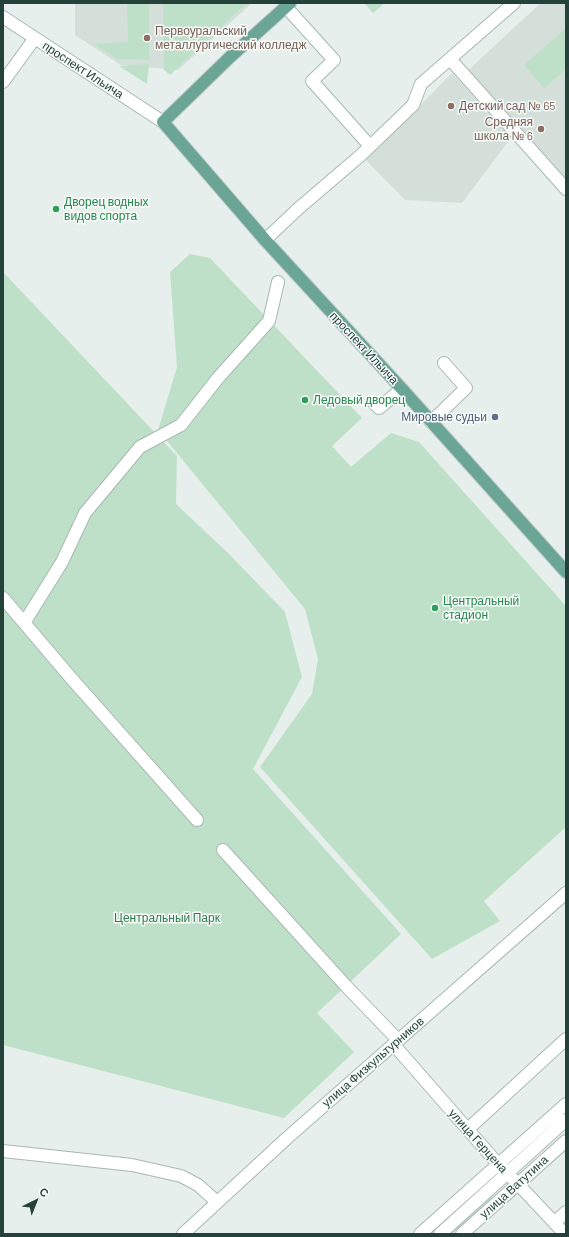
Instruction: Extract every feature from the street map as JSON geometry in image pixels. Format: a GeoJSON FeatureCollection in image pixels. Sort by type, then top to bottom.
{"type":"FeatureCollection","features":[{"type":"Feature","properties":{"kind":"main road"},"geometry":{"type":"LineString","coordinates":[[163,122],[230,57],[288,5]]}},
{"type":"Feature","properties":{"kind":"main road","name":"проспект Ильича"},"geometry":{"type":"LineString","coordinates":[[163,122],[265,240],[402,389],[566,572]]}},
{"type":"Feature","properties":{"kind":"street"},"geometry":{"type":"LineString","coordinates":[[265,240],[370,146],[413,105],[422,84],[514,3]]}},
{"type":"Feature","properties":{"kind":"street"},"geometry":{"type":"LineString","coordinates":[[288,5],[334,60],[312,81],[370,146]]}},
{"type":"Feature","properties":{"kind":"street","name":"проспект Ильича"},"geometry":{"type":"LineString","coordinates":[[3,17],[163,122]]}},
{"type":"Feature","properties":{"kind":"street"},"geometry":{"type":"LineString","coordinates":[[3,82],[9,68],[34,38]]}},
{"type":"Feature","properties":{"kind":"street"},"geometry":{"type":"LineString","coordinates":[[450,59],[566,189]]}},
{"type":"Feature","properties":{"kind":"street"},"geometry":{"type":"LineString","coordinates":[[24,623],[62,562],[84,513],[140,447],[181,425],[218,378],[268,321],[278,282]]}},
{"type":"Feature","properties":{"kind":"street"},"geometry":{"type":"LineString","coordinates":[[431,422],[466,388],[444,363]]}},
{"type":"Feature","properties":{"kind":"street"},"geometry":{"type":"LineString","coordinates":[[374,403],[379,408],[402,389]]}},
{"type":"Feature","properties":{"kind":"street"},"geometry":{"type":"LineString","coordinates":[[3,598],[197,820]]}},
{"type":"Feature","properties":{"kind":"street","name":"улица Герцена"},"geometry":{"type":"LineString","coordinates":[[223,850],[396,1043],[498,1164],[565,1234]]}},
{"type":"Feature","properties":{"kind":"street","name":"улица Физкультурников"},"geometry":{"type":"LineString","coordinates":[[182,1234],[287,1138],[566,893]]}},
{"type":"Feature","properties":{"kind":"street"},"geometry":{"type":"LineString","coordinates":[[468,1129],[566,1039]]}},
{"type":"Feature","properties":{"kind":"street"},"geometry":{"type":"LineString","coordinates":[[420,1234],[566,1104]]}},
{"type":"Feature","properties":{"kind":"street"},"geometry":{"type":"LineString","coordinates":[[440,1234],[566,1120]]}},
{"type":"Feature","properties":{"kind":"street","name":"улица Ватутина"},"geometry":{"type":"LineString","coordinates":[[462,1234],[566,1141]]}},
{"type":"Feature","properties":{"kind":"street"},"geometry":{"type":"LineString","coordinates":[[3,1151],[132,1165],[181,1176],[198,1185],[217,1202]]}},
{"type":"Feature","properties":{"kind":"street"},"geometry":{"type":"LineString","coordinates":[[554,1222],[566,1212]]}},
{"type":"Feature","properties":{"kind":"shaded area","name":"Первоуральский металлургический колледж"},"geometry":{"type":"Polygon","coordinates":[[[75,3],[252,3],[178,70],[121,65],[75,35],[75,3]]]}},
{"type":"Feature","properties":{"kind":"shaded area","name":"Средняя школа № 6"},"geometry":{"type":"Polygon","coordinates":[[[541,3],[566,3],[566,184],[464,74],[541,3]]]}},
{"type":"Feature","properties":{"kind":"shaded area","name":"Детский сад № 65"},"geometry":{"type":"Polygon","coordinates":[[[452,73],[511,138],[462,203],[405,200],[366,160],[452,73]]]}},
{"type":"Feature","properties":{"kind":"green space"},"geometry":{"type":"Polygon","coordinates":[[[127,3],[149,3],[149,60],[117,59],[95,44],[128,42],[127,3]]]}},
{"type":"Feature","properties":{"kind":"green space"},"geometry":{"type":"Polygon","coordinates":[[[163,3],[247,3],[170,75],[164,70],[163,3]]]}},
{"type":"Feature","properties":{"kind":"green space"},"geometry":{"type":"Polygon","coordinates":[[[364,3],[385,3],[373,13],[364,3]]]}},
{"type":"Feature","properties":{"kind":"green space"},"geometry":{"type":"Polygon","coordinates":[[[566,28],[566,69],[544,88],[524,65],[566,28]]]}},
{"type":"Feature","properties":{"kind":"green space"},"geometry":{"type":"Polygon","coordinates":[[[149,64],[147,84],[119,66],[149,64]]]}},
{"type":"Feature","properties":{"kind":"green space","name":"Центральный стадион"},"geometry":{"type":"Polygon","coordinates":[[[190,254],[210,258],[362,418],[332,446],[351,467],[391,433],[419,442],[566,606],[566,827],[484,901],[500,921],[432,959],[260,767],[312,694],[318,659],[305,609],[158,430],[177,367],[170,272],[190,254]]]}},
{"type":"Feature","properties":{"kind":"green space","name":"Центральный Парк"},"geometry":{"type":"Polygon","coordinates":[[[3,272],[177,456],[176,504],[229,554],[285,612],[302,677],[253,769],[401,934],[317,1013],[354,1052],[284,1118],[3,1045],[3,272]]]}},
{"type":"Feature","properties":{"kind":"green space"},"geometry":{"type":"Polygon","coordinates":[[[481,1186],[492,1198],[452,1234],[428,1234],[481,1186]]]}},
{"type":"Feature","properties":{"kind":"place","name":"Первоуральский металлургический колледж"},"geometry":{"type":"Point","coordinates":[147,38]}},
{"type":"Feature","properties":{"kind":"place","name":"Детский сад № 65"},"geometry":{"type":"Point","coordinates":[451,106]}},
{"type":"Feature","properties":{"kind":"place","name":"Средняя школа № 6"},"geometry":{"type":"Point","coordinates":[541,129]}},
{"type":"Feature","properties":{"kind":"place","name":"Дворец водных видов спорта"},"geometry":{"type":"Point","coordinates":[56,209]}},
{"type":"Feature","properties":{"kind":"place","name":"Ледовый дворец"},"geometry":{"type":"Point","coordinates":[305,400]}},
{"type":"Feature","properties":{"kind":"place","name":"Мировые судьи"},"geometry":{"type":"Point","coordinates":[495,417]}},
{"type":"Feature","properties":{"kind":"place","name":"Центральный стадион"},"geometry":{"type":"Point","coordinates":[435,608]}}]}
